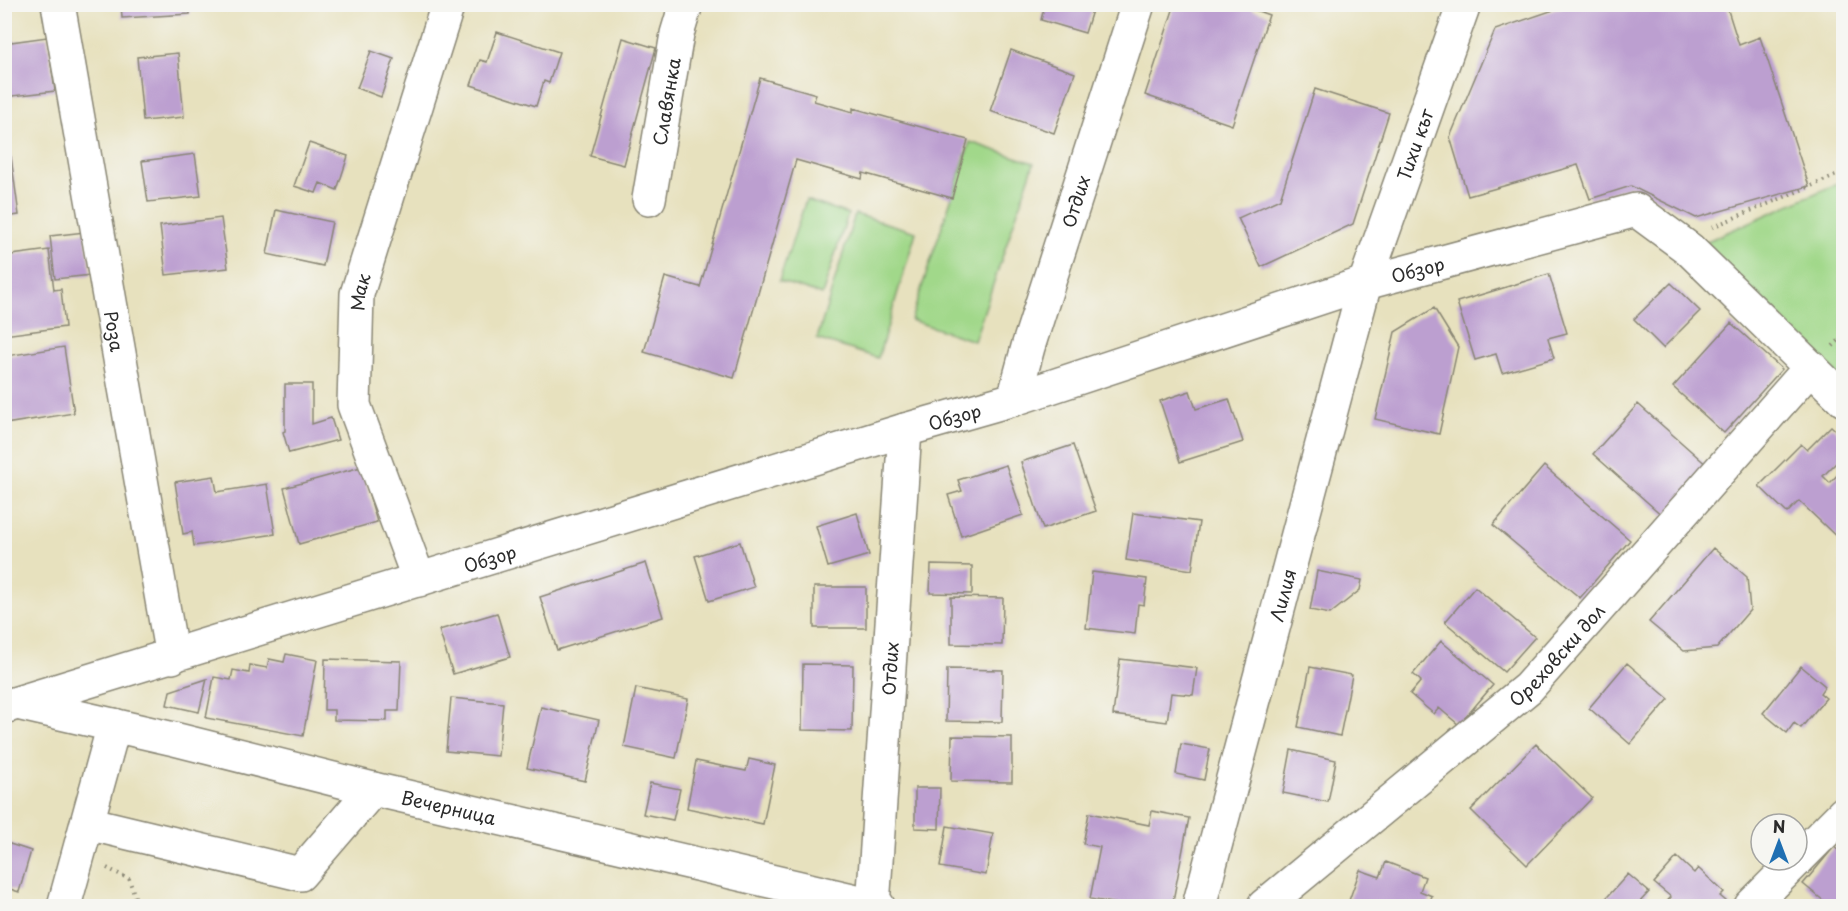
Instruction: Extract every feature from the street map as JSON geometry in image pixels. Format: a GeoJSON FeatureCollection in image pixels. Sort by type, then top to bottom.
{"type":"FeatureCollection","features":[{"type":"Feature","properties":{"kind":"street","name":"Роза"},"geometry":{"type":"LineString","coordinates":[[58,4],[172,657]]}},
{"type":"Feature","properties":{"kind":"street","name":"Мак"},"geometry":{"type":"LineString","coordinates":[[418,580],[354,405],[357,294],[448,4]]}},
{"type":"Feature","properties":{"kind":"street","name":"Славянка"},"geometry":{"type":"LineString","coordinates":[[649,199],[677,34],[686,4]]}},
{"type":"Feature","properties":{"kind":"street","name":"Отдих"},"geometry":{"type":"LineString","coordinates":[[1014,399],[1028,347],[1138,4]]}},
{"type":"Feature","properties":{"kind":"street","name":"Тихи кът"},"geometry":{"type":"LineString","coordinates":[[1365,283],[1464,4]]}},
{"type":"Feature","properties":{"kind":"street","name":"Обзор"},"geometry":{"type":"LineString","coordinates":[[12,705],[905,430],[1014,399],[1365,283],[1636,210],[1689,249],[1844,400]]}},
{"type":"Feature","properties":{"kind":"street","name":"Лилия"},"geometry":{"type":"LineString","coordinates":[[1199,906],[1365,283]]}},
{"type":"Feature","properties":{"kind":"street","name":"Ореховски дол"},"geometry":{"type":"LineString","coordinates":[[1264,906],[1528,688],[1811,367]]}},
{"type":"Feature","properties":{"kind":"street","name":"Отдих"},"geometry":{"type":"LineString","coordinates":[[875,906],[905,430]]}},
{"type":"Feature","properties":{"kind":"street","name":"Вечерница"},"geometry":{"type":"LineString","coordinates":[[12,705],[114,725],[373,789],[875,906]]}},
{"type":"Feature","properties":{"kind":"street"},"geometry":{"type":"LineString","coordinates":[[64,906],[114,725]]}},
{"type":"Feature","properties":{"kind":"street"},"geometry":{"type":"LineString","coordinates":[[87,823],[300,874],[373,789]]}},
{"type":"Feature","properties":{"kind":"street"},"geometry":{"type":"LineString","coordinates":[[1809,848],[1844,813]]}},
{"type":"Feature","properties":{"kind":"street"},"geometry":{"type":"LineString","coordinates":[[1750,906],[1785,872]]}},
{"type":"Feature","properties":{"kind":"path"},"geometry":{"type":"LineString","coordinates":[[1679,242],[1840,174]]}},
{"type":"Feature","properties":{"kind":"path"},"geometry":{"type":"LineString","coordinates":[[79,854],[129,879],[138,906]]}},
{"type":"Feature","properties":{"kind":"green space"},"geometry":{"type":"Polygon","coordinates":[[[970,142],[1034,163],[974,341],[911,320],[970,142]]]}},
{"type":"Feature","properties":{"kind":"green space"},"geometry":{"type":"Polygon","coordinates":[[[1843,183],[1843,400],[1689,249],[1843,183]]]}},
{"type":"Feature","properties":{"kind":"green space"},"geometry":{"type":"Polygon","coordinates":[[[806,200],[848,214],[822,295],[779,281],[806,200]]]}},
{"type":"Feature","properties":{"kind":"green space"},"geometry":{"type":"Polygon","coordinates":[[[855,214],[916,232],[878,358],[817,339],[855,214]]]}},
{"type":"Feature","properties":{"kind":"building"},"geometry":{"type":"Polygon","coordinates":[[[121,4],[190,4],[190,14],[122,18],[121,4]]]}},
{"type":"Feature","properties":{"kind":"building"},"geometry":{"type":"Polygon","coordinates":[[[1045,4],[1094,4],[1085,33],[1041,20],[1045,4]]]}},
{"type":"Feature","properties":{"kind":"building"},"geometry":{"type":"Polygon","coordinates":[[[1175,4],[1238,4],[1269,15],[1232,125],[1145,95],[1175,4]]]}},
{"type":"Feature","properties":{"kind":"building"},"geometry":{"type":"Polygon","coordinates":[[[1571,4],[1726,4],[1739,45],[1760,37],[1809,186],[1696,218],[1631,186],[1590,199],[1578,165],[1468,196],[1450,137],[1495,30],[1571,4]]]}},
{"type":"Feature","properties":{"kind":"building"},"geometry":{"type":"Polygon","coordinates":[[[497,32],[559,52],[549,83],[544,81],[536,106],[471,85],[480,60],[487,62],[497,32]]]}},
{"type":"Feature","properties":{"kind":"building"},"geometry":{"type":"Polygon","coordinates":[[[47,37],[55,91],[4,97],[4,43],[47,37]]]}},
{"type":"Feature","properties":{"kind":"building"},"geometry":{"type":"Polygon","coordinates":[[[623,38],[656,48],[624,165],[590,156],[623,38]]]}},
{"type":"Feature","properties":{"kind":"building"},"geometry":{"type":"Polygon","coordinates":[[[1011,50],[1075,73],[1054,133],[990,111],[1011,50]]]}},
{"type":"Feature","properties":{"kind":"building"},"geometry":{"type":"Polygon","coordinates":[[[371,51],[394,59],[381,97],[357,88],[371,51]]]}},
{"type":"Feature","properties":{"kind":"building"},"geometry":{"type":"Polygon","coordinates":[[[178,53],[184,117],[143,121],[137,57],[178,53]]]}},
{"type":"Feature","properties":{"kind":"building"},"geometry":{"type":"Polygon","coordinates":[[[760,78],[816,94],[814,101],[853,112],[853,108],[968,140],[952,198],[863,173],[862,179],[796,160],[734,378],[644,352],[665,277],[700,287],[760,78]]]}},
{"type":"Feature","properties":{"kind":"building"},"geometry":{"type":"Polygon","coordinates":[[[1315,89],[1389,113],[1353,224],[1261,267],[1238,218],[1280,199],[1315,89]]]}},
{"type":"Feature","properties":{"kind":"building"},"geometry":{"type":"Polygon","coordinates":[[[309,143],[348,156],[337,190],[320,183],[316,193],[294,186],[309,143]]]}},
{"type":"Feature","properties":{"kind":"building"},"geometry":{"type":"Polygon","coordinates":[[[195,154],[201,196],[148,202],[142,161],[195,154]]]}},
{"type":"Feature","properties":{"kind":"building"},"geometry":{"type":"Polygon","coordinates":[[[11,157],[19,215],[4,217],[4,158],[11,157]]]}},
{"type":"Feature","properties":{"kind":"building"},"geometry":{"type":"Polygon","coordinates":[[[276,210],[332,222],[323,266],[267,254],[276,210]]]}},
{"type":"Feature","properties":{"kind":"building"},"geometry":{"type":"Polygon","coordinates":[[[221,218],[228,268],[166,275],[160,226],[221,218]]]}},
{"type":"Feature","properties":{"kind":"building"},"geometry":{"type":"Polygon","coordinates":[[[85,232],[91,275],[55,279],[50,236],[85,232]]]}},
{"type":"Feature","properties":{"kind":"building"},"geometry":{"type":"Polygon","coordinates":[[[49,250],[54,290],[61,289],[65,327],[4,335],[4,256],[49,250]]]}},
{"type":"Feature","properties":{"kind":"building"},"geometry":{"type":"Polygon","coordinates":[[[1549,274],[1567,333],[1548,338],[1554,358],[1502,373],[1496,354],[1475,360],[1457,302],[1549,274]]]}},
{"type":"Feature","properties":{"kind":"building"},"geometry":{"type":"Polygon","coordinates":[[[1671,283],[1700,311],[1663,348],[1634,319],[1671,283]]]}},
{"type":"Feature","properties":{"kind":"building"},"geometry":{"type":"Polygon","coordinates":[[[1434,308],[1458,347],[1439,434],[1375,419],[1395,332],[1434,308]]]}},
{"type":"Feature","properties":{"kind":"building"},"geometry":{"type":"Polygon","coordinates":[[[1731,323],[1782,369],[1724,433],[1673,387],[1731,323]]]}},
{"type":"Feature","properties":{"kind":"building"},"geometry":{"type":"Polygon","coordinates":[[[64,347],[74,413],[5,424],[4,367],[8,367],[6,356],[64,347]]]}},
{"type":"Feature","properties":{"kind":"building"},"geometry":{"type":"Polygon","coordinates":[[[285,384],[312,384],[312,424],[331,418],[338,440],[289,453],[283,432],[285,431],[285,384]]]}},
{"type":"Feature","properties":{"kind":"building"},"geometry":{"type":"Polygon","coordinates":[[[1190,391],[1196,409],[1229,399],[1243,442],[1180,462],[1160,401],[1190,391]]]}},
{"type":"Feature","properties":{"kind":"building"},"geometry":{"type":"Polygon","coordinates":[[[1638,404],[1709,467],[1664,517],[1593,454],[1638,404]]]}},
{"type":"Feature","properties":{"kind":"building"},"geometry":{"type":"Polygon","coordinates":[[[1831,426],[1844,438],[1844,455],[1823,476],[1830,483],[1840,472],[1844,472],[1844,544],[1799,501],[1787,513],[1759,486],[1801,444],[1807,450],[1831,426]]]}},
{"type":"Feature","properties":{"kind":"building"},"geometry":{"type":"Polygon","coordinates":[[[1073,445],[1096,511],[1043,529],[1021,462],[1073,445]]]}},
{"type":"Feature","properties":{"kind":"building"},"geometry":{"type":"Polygon","coordinates":[[[1006,465],[1023,515],[961,536],[948,495],[962,491],[958,480],[1006,465]]]}},
{"type":"Feature","properties":{"kind":"building"},"geometry":{"type":"Polygon","coordinates":[[[1544,466],[1630,540],[1580,598],[1493,525],[1544,466]]]}},
{"type":"Feature","properties":{"kind":"building"},"geometry":{"type":"Polygon","coordinates":[[[361,467],[377,522],[299,544],[284,488],[361,467]]]}},
{"type":"Feature","properties":{"kind":"building"},"geometry":{"type":"Polygon","coordinates":[[[214,476],[217,492],[267,484],[275,534],[194,546],[192,532],[183,534],[175,482],[214,476]]]}},
{"type":"Feature","properties":{"kind":"building"},"geometry":{"type":"Polygon","coordinates":[[[857,513],[869,555],[828,567],[816,526],[857,513]]]}},
{"type":"Feature","properties":{"kind":"building"},"geometry":{"type":"Polygon","coordinates":[[[1133,513],[1199,522],[1192,570],[1126,560],[1133,513]]]}},
{"type":"Feature","properties":{"kind":"building"},"geometry":{"type":"Polygon","coordinates":[[[740,542],[754,587],[709,601],[695,556],[740,542]]]}},
{"type":"Feature","properties":{"kind":"building"},"geometry":{"type":"Polygon","coordinates":[[[1713,548],[1747,577],[1750,610],[1717,648],[1684,651],[1649,622],[1713,548]]]}},
{"type":"Feature","properties":{"kind":"building"},"geometry":{"type":"Polygon","coordinates":[[[646,563],[663,617],[557,650],[540,597],[646,563]]]}},
{"type":"Feature","properties":{"kind":"building"},"geometry":{"type":"Polygon","coordinates":[[[931,565],[972,566],[972,594],[930,593],[931,565]]]}},
{"type":"Feature","properties":{"kind":"building"},"geometry":{"type":"Polygon","coordinates":[[[1317,571],[1362,580],[1360,590],[1330,614],[1310,610],[1317,571]]]}},
{"type":"Feature","properties":{"kind":"building"},"geometry":{"type":"Polygon","coordinates":[[[1092,572],[1147,579],[1144,605],[1138,604],[1135,634],[1086,628],[1092,572]]]}},
{"type":"Feature","properties":{"kind":"building"},"geometry":{"type":"Polygon","coordinates":[[[814,587],[866,587],[866,628],[814,628],[814,587]]]}},
{"type":"Feature","properties":{"kind":"building"},"geometry":{"type":"Polygon","coordinates":[[[1475,587],[1535,637],[1504,672],[1445,622],[1475,587]]]}},
{"type":"Feature","properties":{"kind":"building"},"geometry":{"type":"Polygon","coordinates":[[[951,597],[1003,598],[1002,645],[951,644],[951,597]]]}},
{"type":"Feature","properties":{"kind":"building"},"geometry":{"type":"Polygon","coordinates":[[[497,613],[510,657],[453,674],[439,630],[497,613]]]}},
{"type":"Feature","properties":{"kind":"building"},"geometry":{"type":"Polygon","coordinates":[[[1441,641],[1493,685],[1459,725],[1439,708],[1434,714],[1410,694],[1421,681],[1413,674],[1441,641]]]}},
{"type":"Feature","properties":{"kind":"building"},"geometry":{"type":"Polygon","coordinates":[[[286,654],[317,660],[303,736],[206,718],[214,677],[231,680],[233,670],[249,673],[250,665],[267,668],[269,659],[284,662],[286,654]]]}},
{"type":"Feature","properties":{"kind":"building"},"geometry":{"type":"Polygon","coordinates":[[[325,659],[401,661],[399,711],[387,711],[387,721],[334,720],[334,710],[324,710],[325,659]]]}},
{"type":"Feature","properties":{"kind":"building"},"geometry":{"type":"Polygon","coordinates":[[[1120,659],[1197,668],[1193,695],[1171,693],[1167,722],[1113,715],[1120,659]]]}},
{"type":"Feature","properties":{"kind":"building"},"geometry":{"type":"Polygon","coordinates":[[[1627,663],[1669,699],[1630,744],[1589,708],[1627,663]]]}},
{"type":"Feature","properties":{"kind":"building"},"geometry":{"type":"Polygon","coordinates":[[[803,664],[853,665],[852,731],[802,730],[803,664]]]}},
{"type":"Feature","properties":{"kind":"building"},"geometry":{"type":"Polygon","coordinates":[[[1801,666],[1825,686],[1820,693],[1826,698],[1801,728],[1794,723],[1787,733],[1763,713],[1801,666]]]}},
{"type":"Feature","properties":{"kind":"building"},"geometry":{"type":"Polygon","coordinates":[[[1310,667],[1352,675],[1340,736],[1298,727],[1310,667]]]}},
{"type":"Feature","properties":{"kind":"building"},"geometry":{"type":"Polygon","coordinates":[[[947,669],[1003,670],[1002,722],[946,721],[947,669]]]}},
{"type":"Feature","properties":{"kind":"building"},"geometry":{"type":"Polygon","coordinates":[[[207,679],[199,712],[167,705],[170,691],[207,679]]]}},
{"type":"Feature","properties":{"kind":"building"},"geometry":{"type":"Polygon","coordinates":[[[636,688],[688,699],[676,758],[624,747],[636,688]]]}},
{"type":"Feature","properties":{"kind":"building"},"geometry":{"type":"Polygon","coordinates":[[[451,698],[503,703],[498,756],[446,751],[451,698]]]}},
{"type":"Feature","properties":{"kind":"building"},"geometry":{"type":"Polygon","coordinates":[[[541,707],[599,720],[585,781],[527,768],[541,707]]]}},
{"type":"Feature","properties":{"kind":"building"},"geometry":{"type":"Polygon","coordinates":[[[952,736],[1012,737],[1012,782],[951,781],[952,736]]]}},
{"type":"Feature","properties":{"kind":"building"},"geometry":{"type":"Polygon","coordinates":[[[1181,744],[1210,749],[1204,780],[1176,774],[1181,744]]]}},
{"type":"Feature","properties":{"kind":"building"},"geometry":{"type":"Polygon","coordinates":[[[1536,744],[1592,798],[1527,865],[1471,810],[1536,744]]]}},
{"type":"Feature","properties":{"kind":"building"},"geometry":{"type":"Polygon","coordinates":[[[1291,750],[1336,760],[1328,802],[1283,793],[1291,750]]]}},
{"type":"Feature","properties":{"kind":"building"},"geometry":{"type":"Polygon","coordinates":[[[749,759],[775,765],[763,824],[687,808],[696,761],[746,771],[749,759]]]}},
{"type":"Feature","properties":{"kind":"building"},"geometry":{"type":"Polygon","coordinates":[[[650,783],[680,789],[673,820],[643,814],[650,783]]]}},
{"type":"Feature","properties":{"kind":"building"},"geometry":{"type":"Polygon","coordinates":[[[915,788],[940,788],[939,829],[915,828],[915,788]]]}},
{"type":"Feature","properties":{"kind":"building"},"geometry":{"type":"Polygon","coordinates":[[[1152,811],[1189,818],[1172,906],[1129,906],[1090,899],[1100,847],[1083,844],[1089,813],[1149,825],[1152,811]]]}},
{"type":"Feature","properties":{"kind":"building"},"geometry":{"type":"Polygon","coordinates":[[[947,826],[993,834],[986,875],[940,867],[947,826]]]}},
{"type":"Feature","properties":{"kind":"building"},"geometry":{"type":"Polygon","coordinates":[[[4,842],[31,851],[19,892],[4,887],[4,842]]]}},
{"type":"Feature","properties":{"kind":"building"},"geometry":{"type":"Polygon","coordinates":[[[1834,847],[1844,855],[1844,906],[1830,906],[1803,884],[1834,847]]]}},
{"type":"Feature","properties":{"kind":"building"},"geometry":{"type":"Polygon","coordinates":[[[1677,857],[1694,873],[1698,868],[1724,892],[1720,896],[1732,906],[1663,906],[1671,897],[1654,883],[1677,857]]]}},
{"type":"Feature","properties":{"kind":"building"},"geometry":{"type":"Polygon","coordinates":[[[1386,862],[1425,877],[1420,891],[1432,896],[1428,906],[1347,906],[1360,870],[1380,877],[1386,862]]]}},
{"type":"Feature","properties":{"kind":"building"},"geometry":{"type":"Polygon","coordinates":[[[1628,874],[1649,892],[1636,906],[1601,906],[1600,905],[1628,874]]]}},
{"type":"Feature","properties":{"kind":"building"},"geometry":{"type":"Polygon","coordinates":[[[4,901],[21,906],[4,906],[4,901]]]}}]}
